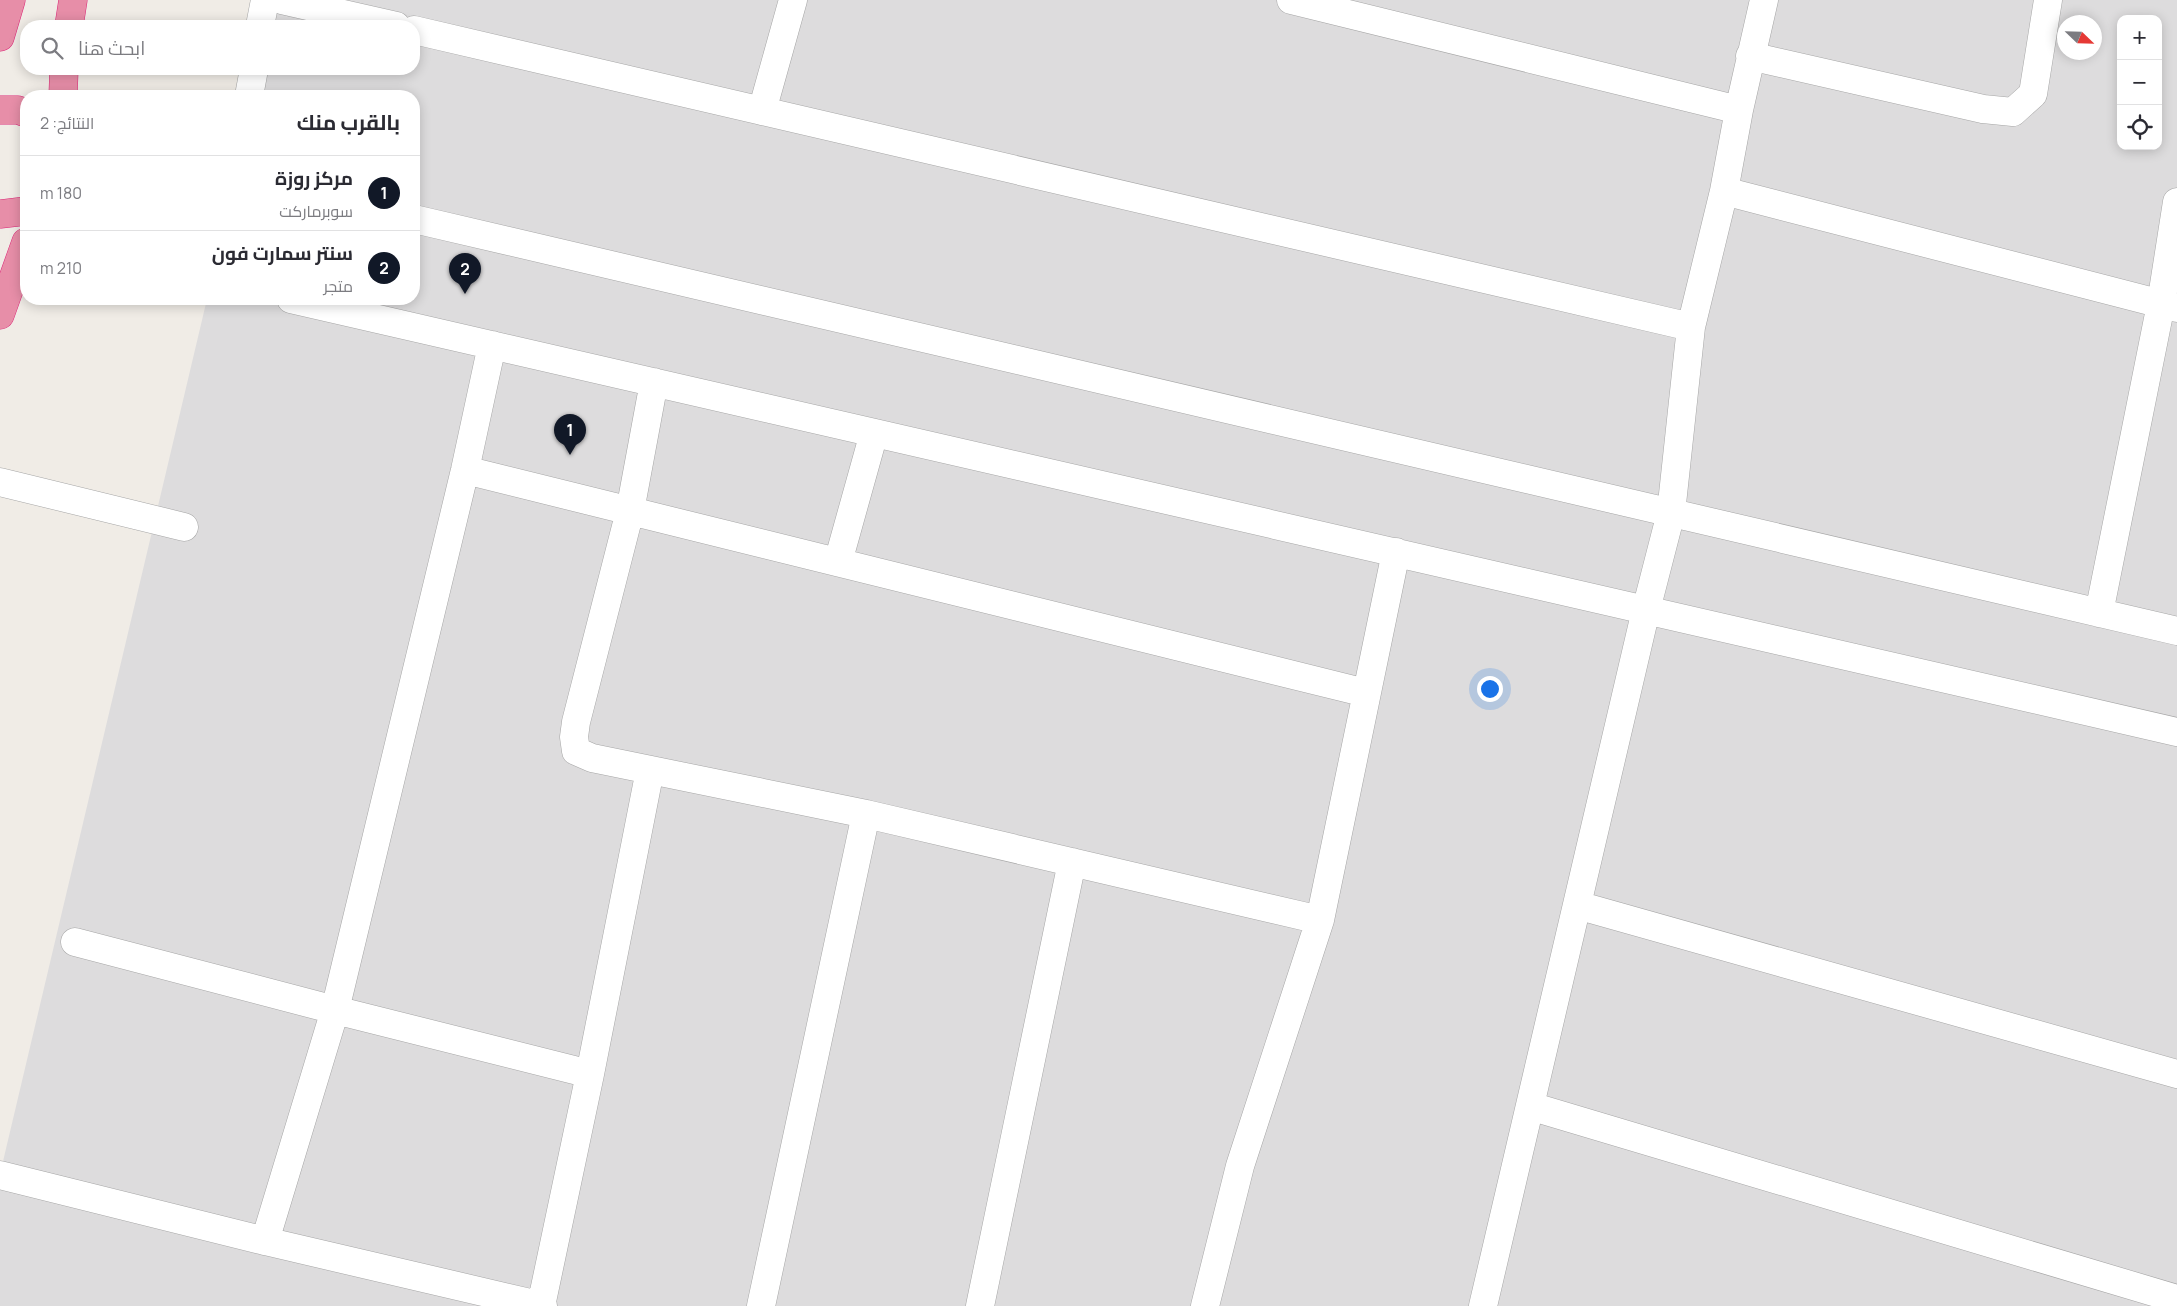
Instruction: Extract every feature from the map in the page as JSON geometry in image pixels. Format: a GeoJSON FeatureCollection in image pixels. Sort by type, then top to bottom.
{"type":"FeatureCollection","features":[{"type":"Feature","properties":{"kind":"highway"},"geometry":{"type":"LineString","coordinates":[[0,37],[10,0]]}},
{"type":"Feature","properties":{"kind":"highway"},"geometry":{"type":"LineString","coordinates":[[70,20],[73,0]]}},
{"type":"Feature","properties":{"kind":"highway"},"geometry":{"type":"LineString","coordinates":[[63,90],[64,75]]}},
{"type":"Feature","properties":{"kind":"highway"},"geometry":{"type":"LineString","coordinates":[[0,110],[20,111]]}},
{"type":"Feature","properties":{"kind":"highway"},"geometry":{"type":"LineString","coordinates":[[0,315],[20,259]]}},
{"type":"Feature","properties":{"kind":"street"},"geometry":{"type":"LineString","coordinates":[[261,20],[264,0]]}},
{"type":"Feature","properties":{"kind":"street"},"geometry":{"type":"LineString","coordinates":[[282,0],[370,20]]}},
{"type":"Feature","properties":{"kind":"street"},"geometry":{"type":"LineString","coordinates":[[762,111],[793,0]]}},
{"type":"Feature","properties":{"kind":"street"},"geometry":{"type":"LineString","coordinates":[[1483,1306],[1646,610],[1671,513],[1691,327],[1724,191],[1750,56],[1764,0]]}},
{"type":"Feature","properties":{"kind":"street"},"geometry":{"type":"LineString","coordinates":[[1750,56],[1983,109],[2013,112],[2033,94],[2048,0]]}},
{"type":"Feature","properties":{"kind":"street"},"geometry":{"type":"LineString","coordinates":[[1301,1],[1739,110]]}},
{"type":"Feature","properties":{"kind":"street"},"geometry":{"type":"LineString","coordinates":[[420,31],[1691,327]]}},
{"type":"Feature","properties":{"kind":"street"},"geometry":{"type":"LineString","coordinates":[[250,90],[253,75]]}},
{"type":"Feature","properties":{"kind":"street"},"geometry":{"type":"LineString","coordinates":[[1724,191],[2169,306]]}},
{"type":"Feature","properties":{"kind":"street"},"geometry":{"type":"LineString","coordinates":[[2099,612],[2169,306],[2177,202]]}},
{"type":"Feature","properties":{"kind":"street"},"geometry":{"type":"LineString","coordinates":[[420,220],[2177,631]]}},
{"type":"Feature","properties":{"kind":"street"},"geometry":{"type":"LineString","coordinates":[[318,305],[2177,732]]}},
{"type":"Feature","properties":{"kind":"street"},"geometry":{"type":"LineString","coordinates":[[266,1241],[335,1010],[465,470],[492,345]]}},
{"type":"Feature","properties":{"kind":"street"},"geometry":{"type":"LineString","coordinates":[[654,382],[630,511],[576,722],[574,744],[576,751],[592,758],[866,814],[1320,920]]}},
{"type":"Feature","properties":{"kind":"street"},"geometry":{"type":"LineString","coordinates":[[838,562],[874,433]]}},
{"type":"Feature","properties":{"kind":"street"},"geometry":{"type":"LineString","coordinates":[[465,470],[1366,693]]}},
{"type":"Feature","properties":{"kind":"street"},"geometry":{"type":"LineString","coordinates":[[0,482],[184,527]]}},
{"type":"Feature","properties":{"kind":"street"},"geometry":{"type":"LineString","coordinates":[[1205,1306],[1240,1166],[1320,920],[1396,552]]}},
{"type":"Feature","properties":{"kind":"street"},"geometry":{"type":"LineString","coordinates":[[0,1175],[266,1241],[542,1306],[650,770]]}},
{"type":"Feature","properties":{"kind":"street"},"geometry":{"type":"LineString","coordinates":[[761,1306],[866,814]]}},
{"type":"Feature","properties":{"kind":"street"},"geometry":{"type":"LineString","coordinates":[[980,1306],[1072,862]]}},
{"type":"Feature","properties":{"kind":"street"},"geometry":{"type":"LineString","coordinates":[[1577,905],[2177,1074]]}},
{"type":"Feature","properties":{"kind":"street"},"geometry":{"type":"LineString","coordinates":[[75,942],[590,1074]]}},
{"type":"Feature","properties":{"kind":"street"},"geometry":{"type":"LineString","coordinates":[[1530,1106],[2177,1299]]}},
{"type":"Feature","properties":{"kind":"shaded area"},"geometry":{"type":"Polygon","coordinates":[[[278,0],[2177,0],[2177,1306],[0,1306],[0,1174],[206,305],[420,305],[420,90],[257,90],[260,75],[420,75],[420,20],[273,20],[278,0]]]}},
{"type":"Feature","properties":{"kind":"place","name":"سنتر سمارت فون"},"geometry":{"type":"Point","coordinates":[465,294]}},
{"type":"Feature","properties":{"kind":"place","name":"مركز روزة"},"geometry":{"type":"Point","coordinates":[570,455]}}]}
